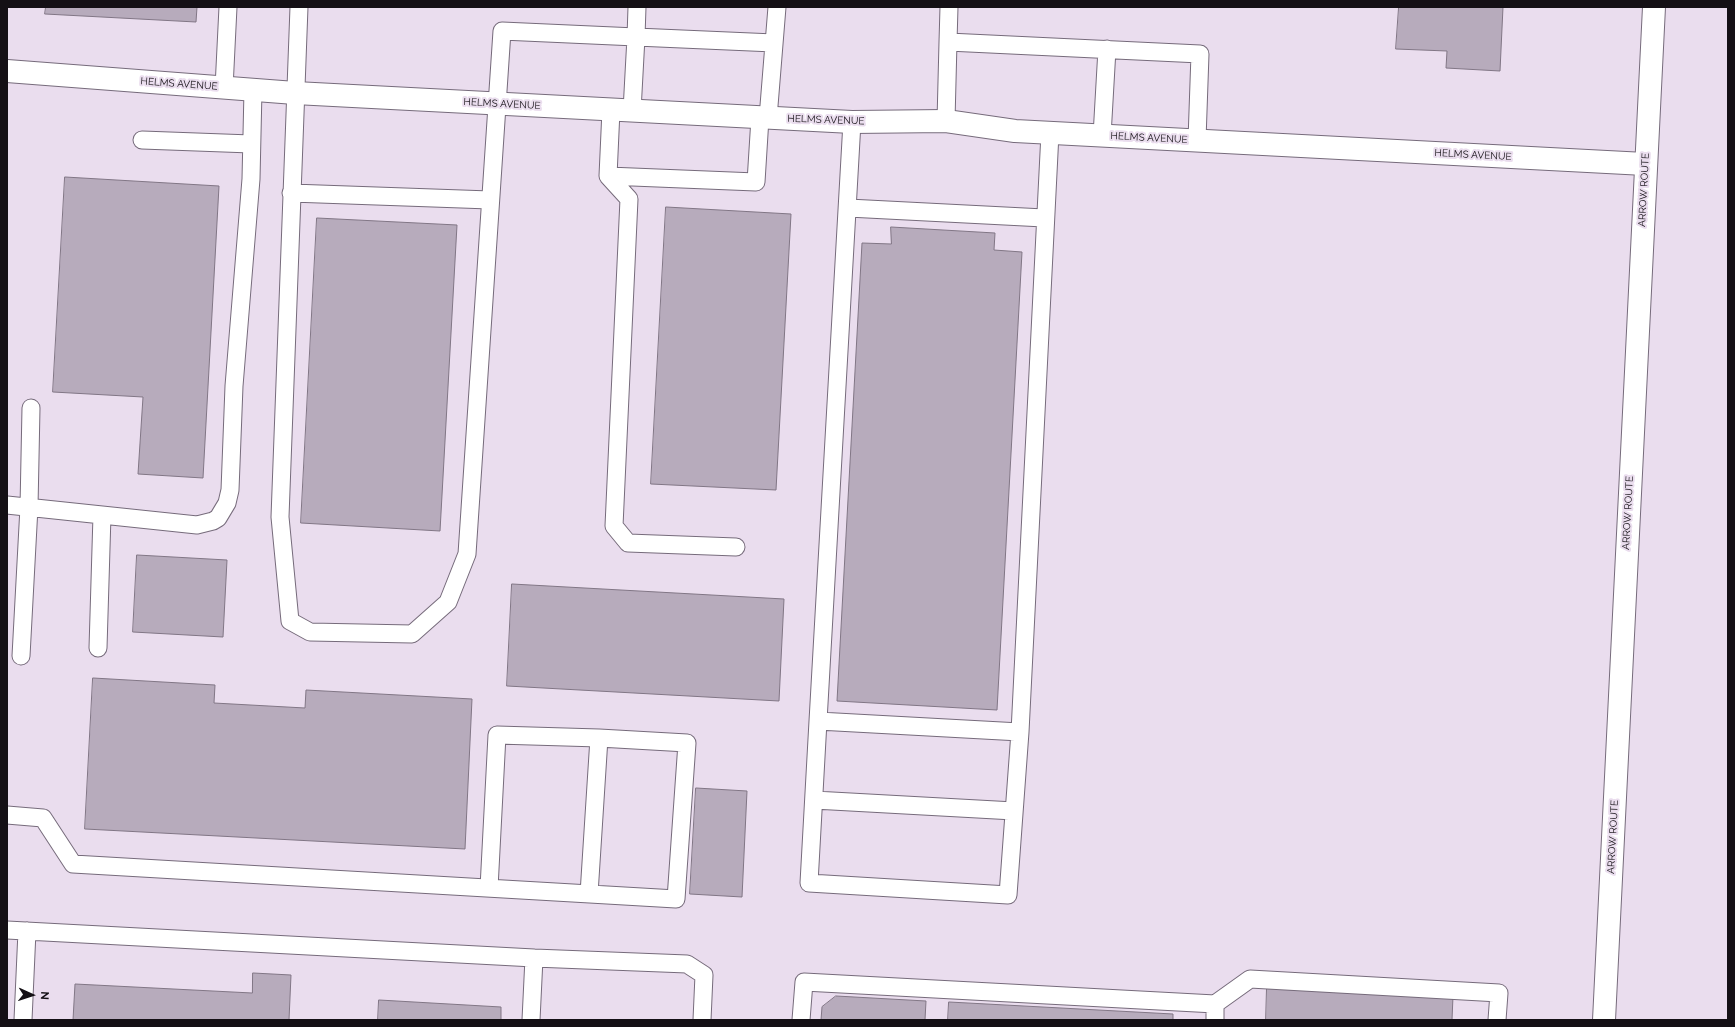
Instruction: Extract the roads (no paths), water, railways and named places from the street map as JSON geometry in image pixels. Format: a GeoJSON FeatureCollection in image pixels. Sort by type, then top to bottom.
{"type":"FeatureCollection","features":[{"type":"Feature","properties":{"kind":"street","name":"ARROW ROUTE"},"geometry":{"type":"LineString","coordinates":[[1604,1020],[1645,164],[1654,7]]}},
{"type":"Feature","properties":{"kind":"street","name":"HELMS AVENUE"},"geometry":{"type":"LineString","coordinates":[[7,71],[295,93],[852,122],[946,121],[1015,131],[1645,164]]}},
{"type":"Feature","properties":{"kind":"lane"},"geometry":{"type":"LineString","coordinates":[[224,88],[228,7]]}},
{"type":"Feature","properties":{"kind":"lane"},"geometry":{"type":"LineString","coordinates":[[299,7],[280,517],[290,621],[310,632],[412,634],[448,602],[467,554],[502,31],[774,43]]}},
{"type":"Feature","properties":{"kind":"lane"},"geometry":{"type":"LineString","coordinates":[[608,176],[636,37],[637,7]]}},
{"type":"Feature","properties":{"kind":"lane"},"geometry":{"type":"LineString","coordinates":[[608,176],[756,182],[774,43],[777,7]]}},
{"type":"Feature","properties":{"kind":"lane"},"geometry":{"type":"LineString","coordinates":[[946,121],[950,7]]}},
{"type":"Feature","properties":{"kind":"lane"},"geometry":{"type":"LineString","coordinates":[[948,42],[1200,54],[1197,140]]}},
{"type":"Feature","properties":{"kind":"lane"},"geometry":{"type":"LineString","coordinates":[[1102,136],[1107,49]]}},
{"type":"Feature","properties":{"kind":"lane"},"geometry":{"type":"LineString","coordinates":[[7,506],[197,525],[213,521],[218,518],[227,503],[231,481],[234,386],[250,179],[253,90]]}},
{"type":"Feature","properties":{"kind":"lane"},"geometry":{"type":"LineString","coordinates":[[852,122],[809,883],[1008,895],[1020,732],[1044,218],[1050,133]]}},
{"type":"Feature","properties":{"kind":"lane"},"geometry":{"type":"LineString","coordinates":[[142,140],[251,144]]}},
{"type":"Feature","properties":{"kind":"lane"},"geometry":{"type":"LineString","coordinates":[[608,176],[630,199],[614,526],[628,543],[736,547]]}},
{"type":"Feature","properties":{"kind":"lane"},"geometry":{"type":"LineString","coordinates":[[291,193],[490,200]]}},
{"type":"Feature","properties":{"kind":"lane"},"geometry":{"type":"LineString","coordinates":[[848,208],[1044,218]]}},
{"type":"Feature","properties":{"kind":"lane"},"geometry":{"type":"LineString","coordinates":[[22,656],[29,507],[31,408]]}},
{"type":"Feature","properties":{"kind":"lane"},"geometry":{"type":"LineString","coordinates":[[98,648],[102,515]]}},
{"type":"Feature","properties":{"kind":"lane"},"geometry":{"type":"LineString","coordinates":[[818,721],[1020,732]]}},
{"type":"Feature","properties":{"kind":"lane"},"geometry":{"type":"LineString","coordinates":[[7,815],[43,818],[73,864],[676,899],[687,743],[599,738],[497,735],[488,888]]}},
{"type":"Feature","properties":{"kind":"lane"},"geometry":{"type":"LineString","coordinates":[[589,894],[599,738]]}},
{"type":"Feature","properties":{"kind":"lane"},"geometry":{"type":"LineString","coordinates":[[814,800],[1014,811]]}},
{"type":"Feature","properties":{"kind":"lane"},"geometry":{"type":"LineString","coordinates":[[7,930],[534,958],[687,964],[704,974],[702,1020]]}},
{"type":"Feature","properties":{"kind":"lane"},"geometry":{"type":"LineString","coordinates":[[23,1020],[27,931]]}},
{"type":"Feature","properties":{"kind":"lane"},"geometry":{"type":"LineString","coordinates":[[531,1020],[534,958]]}},
{"type":"Feature","properties":{"kind":"lane"},"geometry":{"type":"LineString","coordinates":[[801,1020],[804,982],[1215,1012],[1250,979],[1498,993],[1497,1020]]}}]}
